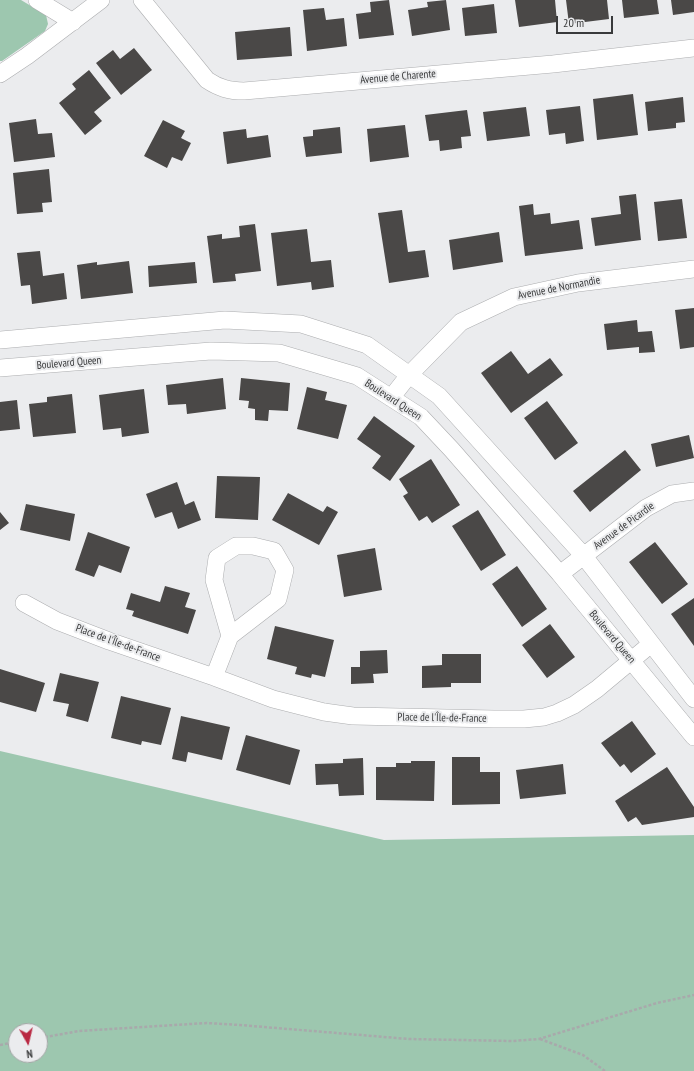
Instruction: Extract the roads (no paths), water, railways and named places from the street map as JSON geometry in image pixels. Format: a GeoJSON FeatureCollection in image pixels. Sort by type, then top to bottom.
{"type":"FeatureCollection","features":[{"type":"Feature","properties":{"kind":"street"},"geometry":{"type":"LineString","coordinates":[[37,0],[72,22]]}},
{"type":"Feature","properties":{"kind":"street"},"geometry":{"type":"LineString","coordinates":[[0,74],[27,56],[101,0]]}},
{"type":"Feature","properties":{"kind":"street","name":"Avenue de Charente"},"geometry":{"type":"LineString","coordinates":[[142,0],[207,80],[217,87],[231,91],[553,64],[694,48]]}},
{"type":"Feature","properties":{"kind":"street","name":"Avenue de Normandie"},"geometry":{"type":"LineString","coordinates":[[391,398],[409,375],[461,322],[514,297],[578,283],[694,269]]}},
{"type":"Feature","properties":{"kind":"street"},"geometry":{"type":"LineString","coordinates":[[0,340],[225,320],[302,324],[367,345],[439,396],[583,555],[694,699]]}},
{"type":"Feature","properties":{"kind":"street","name":"Boulevard Queen"},"geometry":{"type":"LineString","coordinates":[[0,368],[211,351],[279,353],[357,376],[421,417],[452,450],[560,574],[694,737]]}},
{"type":"Feature","properties":{"kind":"street","name":"Avenue de Picardie"},"geometry":{"type":"LineString","coordinates":[[560,574],[646,508],[672,494],[694,492]]}},
{"type":"Feature","properties":{"kind":"street"},"geometry":{"type":"LineString","coordinates":[[214,677],[230,636],[278,600],[285,570],[274,551],[253,546],[236,546],[217,558],[214,580],[230,636]]}},
{"type":"Feature","properties":{"kind":"street","name":"Place de l'Île-de-France"},"geometry":{"type":"LineString","coordinates":[[24,603],[57,621],[273,699],[324,712],[353,716],[524,719],[544,717],[574,705],[597,689],[651,644]]}}]}
